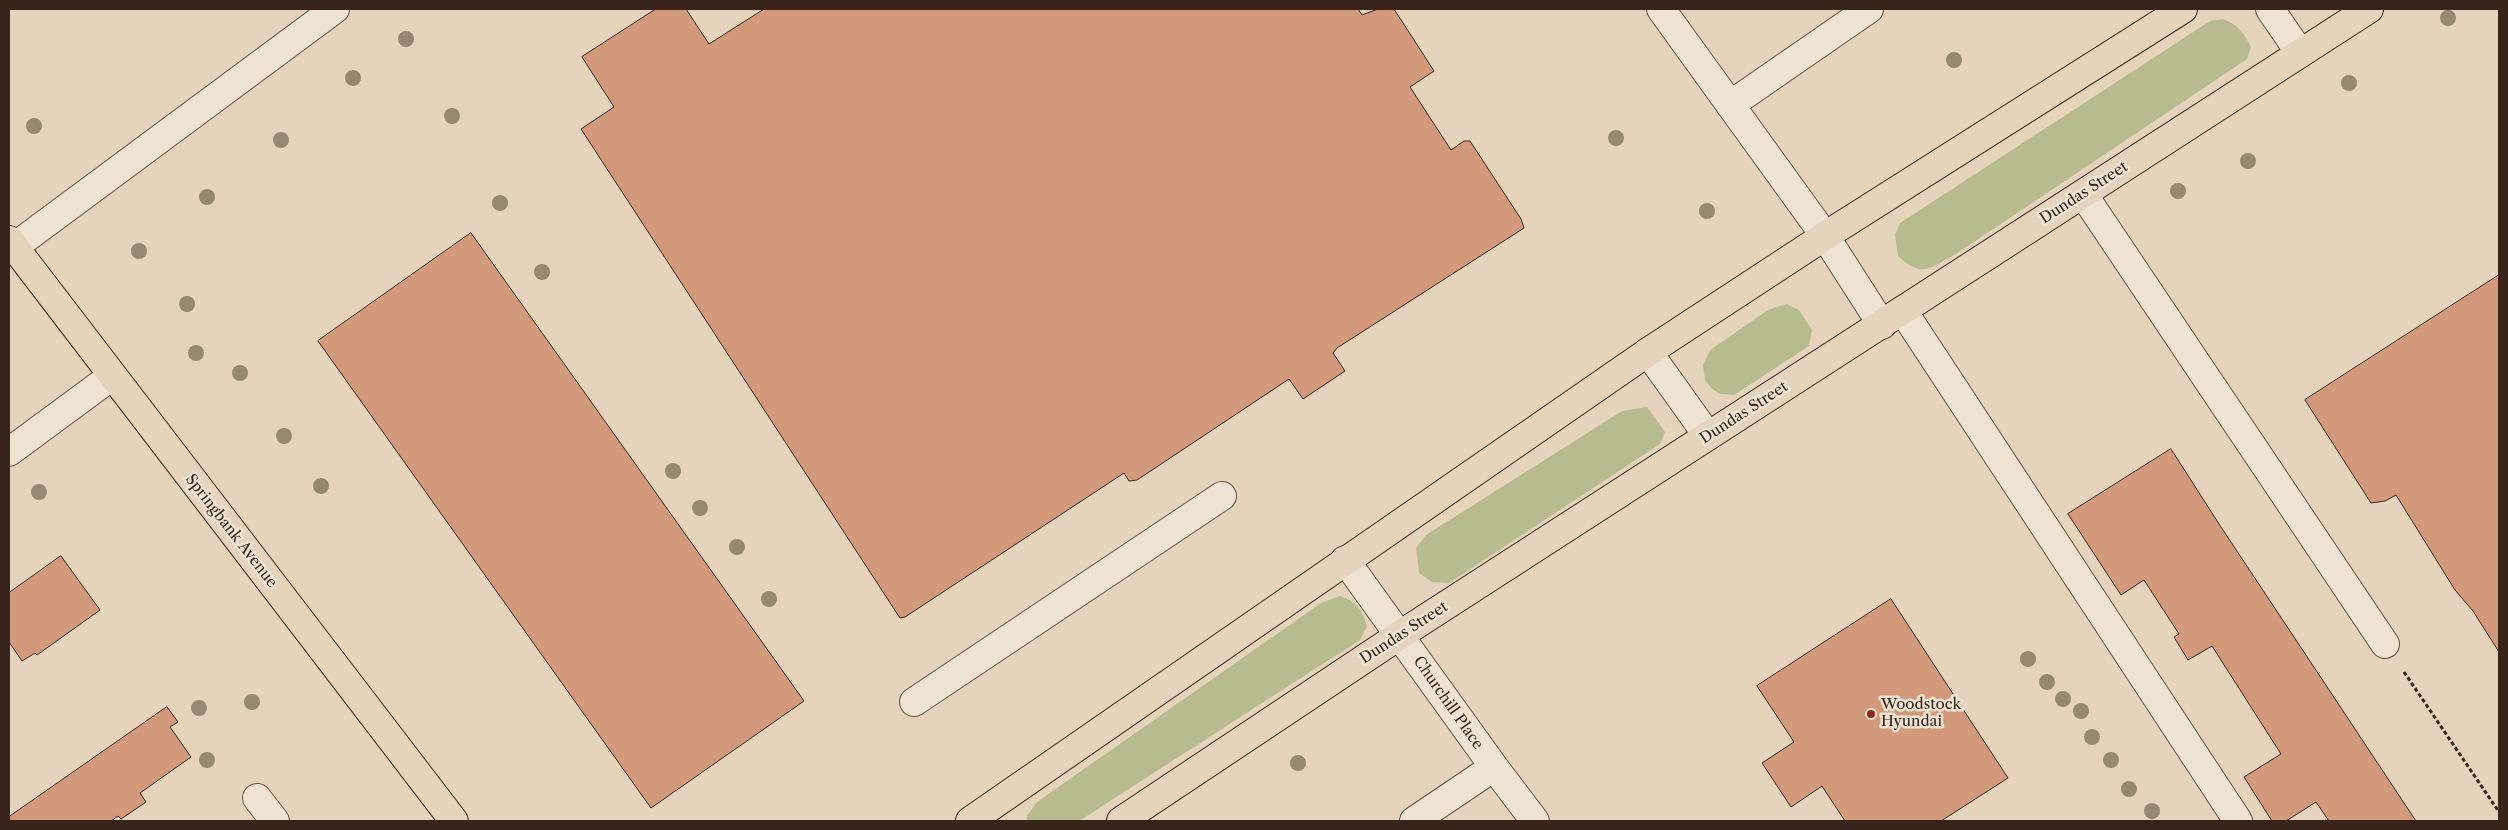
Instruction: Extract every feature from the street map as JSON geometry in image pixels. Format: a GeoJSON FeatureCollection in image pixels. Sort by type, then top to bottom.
{"type":"FeatureCollection","features":[{"type":"Feature","properties":{"kind":"main road"},"geometry":{"type":"LineString","coordinates":[[970,821],[1648,352],[1825,236],[2183,9]]}},
{"type":"Feature","properties":{"kind":"main road","name":"Dundas Street"},"geometry":{"type":"LineString","coordinates":[[1121,821],[1400,635],[2369,9]]}},
{"type":"Feature","properties":{"kind":"main road","name":"Springbank Avenue"},"geometry":{"type":"LineString","coordinates":[[12,243],[454,821]]}},
{"type":"Feature","properties":{"kind":"street"},"geometry":{"type":"LineString","coordinates":[[12,243],[335,9]]}},
{"type":"Feature","properties":{"kind":"street"},"geometry":{"type":"LineString","coordinates":[[1661,9],[1825,236],[1892,318],[2238,821]]}},
{"type":"Feature","properties":{"kind":"street"},"geometry":{"type":"LineString","coordinates":[[1730,105],[1869,9]]}},
{"type":"Feature","properties":{"kind":"street"},"geometry":{"type":"LineString","coordinates":[[2270,9],[2300,53]]}},
{"type":"Feature","properties":{"kind":"street"},"geometry":{"type":"LineString","coordinates":[[2082,194],[2385,644]]}},
{"type":"Feature","properties":{"kind":"street"},"geometry":{"type":"LineString","coordinates":[[1648,352],[1708,436]]}},
{"type":"Feature","properties":{"kind":"street"},"geometry":{"type":"LineString","coordinates":[[9,452],[112,376]]}},
{"type":"Feature","properties":{"kind":"street"},"geometry":{"type":"LineString","coordinates":[[914,702],[1222,496]]}},
{"type":"Feature","properties":{"kind":"street","name":"Churchill Place"},"geometry":{"type":"LineString","coordinates":[[1345,560],[1494,768],[1535,821]]}},
{"type":"Feature","properties":{"kind":"street"},"geometry":{"type":"LineString","coordinates":[[1414,821],[1494,768]]}},
{"type":"Feature","properties":{"kind":"street"},"geometry":{"type":"LineString","coordinates":[[256,798],[275,821]]}},
{"type":"Feature","properties":{"kind":"path"},"geometry":{"type":"LineString","coordinates":[[2385,644],[2499,812]]}},
{"type":"Feature","properties":{"kind":"green space"},"geometry":{"type":"Polygon","coordinates":[[[2222,19],[2236,26],[2246,37],[2251,47],[2247,59],[1956,254],[1926,269],[1914,267],[1898,256],[1895,235],[1900,223],[2210,21],[2222,19]]]}},
{"type":"Feature","properties":{"kind":"green space"},"geometry":{"type":"Polygon","coordinates":[[[1787,304],[1799,310],[1812,330],[1809,346],[1734,395],[1721,394],[1712,389],[1705,380],[1703,365],[1710,350],[1768,310],[1787,304]]]}},
{"type":"Feature","properties":{"kind":"green space"},"geometry":{"type":"Polygon","coordinates":[[[1647,407],[1665,432],[1660,444],[1449,583],[1432,582],[1419,573],[1416,548],[1426,535],[1622,411],[1647,407]]]}},
{"type":"Feature","properties":{"kind":"green space"},"geometry":{"type":"Polygon","coordinates":[[[1340,596],[1355,603],[1363,615],[1367,626],[1360,640],[1079,821],[1027,821],[1027,816],[1037,802],[1321,603],[1340,596]]]}},
{"type":"Feature","properties":{"kind":"building"},"geometry":{"type":"Polygon","coordinates":[[[656,9],[686,9],[709,44],[764,9],[1358,9],[1362,15],[1378,9],[1394,9],[1434,71],[1410,87],[1451,150],[1464,141],[1470,141],[1521,219],[1524,228],[1337,348],[1333,353],[1345,371],[1303,399],[1289,379],[1137,480],[1129,481],[1124,473],[905,617],[900,618],[581,129],[614,107],[582,57],[656,9]]]}},
{"type":"Feature","properties":{"kind":"building"},"geometry":{"type":"Polygon","coordinates":[[[471,233],[804,701],[651,808],[318,341],[471,233]]]}},
{"type":"Feature","properties":{"kind":"building"},"geometry":{"type":"Polygon","coordinates":[[[2499,275],[2499,652],[2473,611],[2455,590],[2396,495],[2385,501],[2371,503],[2305,400],[2499,275]]]}},
{"type":"Feature","properties":{"kind":"building"},"geometry":{"type":"Polygon","coordinates":[[[2171,449],[2416,821],[2329,821],[2316,802],[2286,821],[2272,821],[2244,777],[2281,754],[2212,646],[2188,660],[2174,637],[2179,634],[2144,580],[2121,595],[2068,514],[2171,449]]]}},
{"type":"Feature","properties":{"kind":"building"},"geometry":{"type":"Polygon","coordinates":[[[61,556],[100,610],[37,655],[35,653],[22,661],[9,642],[9,593],[61,556]]]}},
{"type":"Feature","properties":{"kind":"building","name":"Woodstock Hyundai"},"geometry":{"type":"Polygon","coordinates":[[[1891,599],[2008,778],[1941,821],[1845,821],[1822,786],[1791,807],[1762,763],[1794,742],[1757,686],[1891,599]]]}},
{"type":"Feature","properties":{"kind":"building"},"geometry":{"type":"Polygon","coordinates":[[[167,707],[178,722],[170,727],[191,757],[140,793],[146,802],[121,819],[118,816],[111,821],[9,821],[9,817],[167,707]]]}},
{"type":"Feature","properties":{"kind":"place","name":"Woodstock Hyundai"},"geometry":{"type":"Point","coordinates":[1871,714]}}]}
